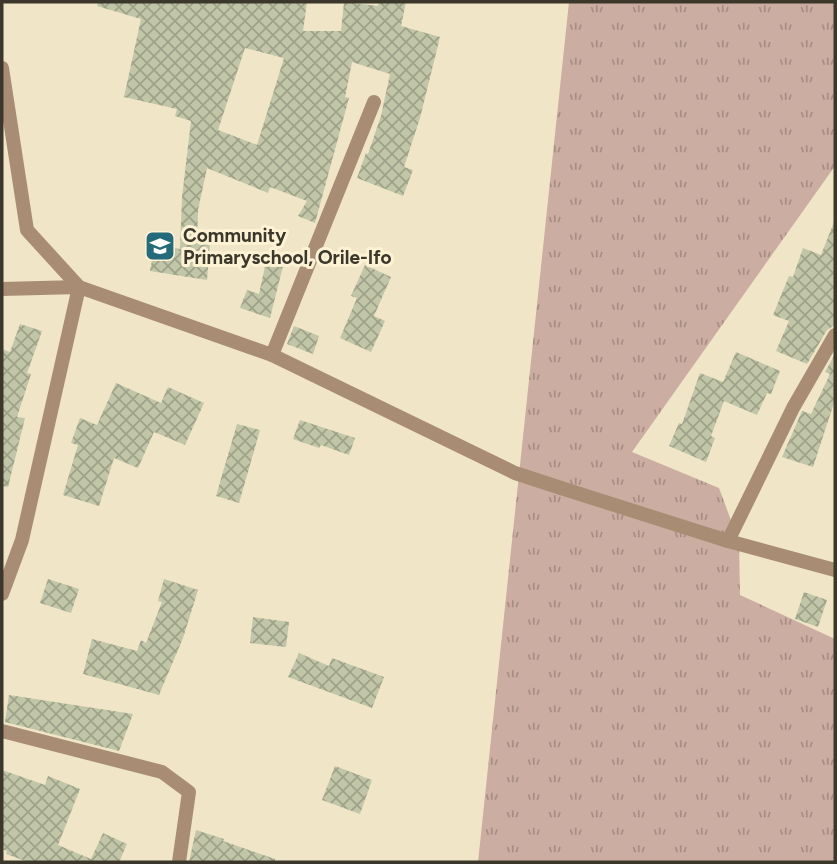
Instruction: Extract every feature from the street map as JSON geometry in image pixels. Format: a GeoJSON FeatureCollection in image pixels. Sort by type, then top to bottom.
{"type":"FeatureCollection","features":[{"type":"Feature","properties":{"kind":"street"},"geometry":{"type":"LineString","coordinates":[[2,68],[27,230],[79,288]]}},
{"type":"Feature","properties":{"kind":"street"},"geometry":{"type":"LineString","coordinates":[[272,355],[374,102]]}},
{"type":"Feature","properties":{"kind":"street"},"geometry":{"type":"LineString","coordinates":[[2,594],[22,540],[79,288]]}},
{"type":"Feature","properties":{"kind":"street"},"geometry":{"type":"LineString","coordinates":[[2,289],[79,288],[272,355],[515,473],[728,541],[835,570]]}},
{"type":"Feature","properties":{"kind":"street"},"geometry":{"type":"LineString","coordinates":[[728,541],[793,408],[835,335]]}},
{"type":"Feature","properties":{"kind":"street"},"geometry":{"type":"LineString","coordinates":[[2,731],[162,772],[189,792],[179,862]]}},
{"type":"Feature","properties":{"kind":"green space"},"geometry":{"type":"Polygon","coordinates":[[[569,2],[835,2],[835,166],[632,452],[719,488],[739,542],[740,595],[835,639],[835,862],[478,862],[569,2]]]}},
{"type":"Feature","properties":{"kind":"building"},"geometry":{"type":"Polygon","coordinates":[[[98,2],[307,2],[303,31],[341,31],[344,2],[378,6],[379,2],[406,2],[401,26],[440,37],[420,118],[404,167],[413,170],[403,196],[357,178],[381,116],[390,74],[352,62],[345,97],[349,98],[315,223],[298,216],[307,201],[270,187],[268,193],[207,168],[198,210],[197,242],[210,243],[207,280],[150,271],[155,244],[180,249],[182,197],[191,121],[175,116],[177,109],[124,97],[141,19],[97,6],[98,2]],[[245,48],[218,130],[257,145],[284,58],[245,48]]]}},
{"type":"Feature","properties":{"kind":"building"},"geometry":{"type":"Polygon","coordinates":[[[834,222],[835,325],[827,330],[807,364],[776,351],[789,321],[773,315],[789,276],[793,277],[803,248],[821,255],[834,222]]]}},
{"type":"Feature","properties":{"kind":"building"},"geometry":{"type":"Polygon","coordinates":[[[266,262],[283,266],[270,318],[240,308],[247,290],[259,294],[266,262]]]}},
{"type":"Feature","properties":{"kind":"building"},"geometry":{"type":"Polygon","coordinates":[[[365,265],[391,277],[374,316],[385,321],[371,352],[340,338],[357,298],[351,296],[365,265]]]}},
{"type":"Feature","properties":{"kind":"building"},"geometry":{"type":"Polygon","coordinates":[[[20,324],[42,331],[27,373],[31,374],[17,417],[25,418],[8,487],[2,486],[2,349],[10,352],[20,324]]]}},
{"type":"Feature","properties":{"kind":"building"},"geometry":{"type":"Polygon","coordinates":[[[294,326],[319,336],[313,354],[287,344],[294,326]]]}},
{"type":"Feature","properties":{"kind":"building"},"geometry":{"type":"Polygon","coordinates":[[[736,352],[780,371],[771,394],[767,393],[757,415],[724,401],[711,436],[715,438],[706,462],[669,446],[679,423],[682,424],[700,373],[723,382],[736,352]]]}},
{"type":"Feature","properties":{"kind":"building"},"geometry":{"type":"Polygon","coordinates":[[[835,354],[835,400],[813,467],[782,457],[802,411],[811,414],[830,374],[825,372],[835,354]]]}},
{"type":"Feature","properties":{"kind":"building"},"geometry":{"type":"Polygon","coordinates":[[[116,383],[161,403],[168,387],[204,403],[185,445],[154,432],[138,468],[114,458],[99,506],[63,495],[78,445],[71,443],[80,418],[97,425],[116,383]]]}},
{"type":"Feature","properties":{"kind":"building"},"geometry":{"type":"Polygon","coordinates":[[[300,420],[355,438],[349,455],[293,439],[300,420]]]}},
{"type":"Feature","properties":{"kind":"building"},"geometry":{"type":"Polygon","coordinates":[[[237,424],[260,430],[239,503],[216,496],[237,424]]]}},
{"type":"Feature","properties":{"kind":"building"},"geometry":{"type":"Polygon","coordinates":[[[48,579],[79,589],[71,613],[40,603],[48,579]]]}},
{"type":"Feature","properties":{"kind":"building"},"geometry":{"type":"Polygon","coordinates":[[[164,579],[198,590],[183,638],[159,695],[83,674],[92,639],[137,651],[141,640],[146,643],[162,602],[158,601],[164,579]]]}},
{"type":"Feature","properties":{"kind":"building"},"geometry":{"type":"Polygon","coordinates":[[[804,592],[827,600],[818,627],[795,619],[804,592]]]}},
{"type":"Feature","properties":{"kind":"building"},"geometry":{"type":"Polygon","coordinates":[[[253,617],[289,622],[286,647],[250,643],[253,617]]]}},
{"type":"Feature","properties":{"kind":"building"},"geometry":{"type":"Polygon","coordinates":[[[299,653],[329,666],[332,658],[384,677],[372,708],[288,677],[299,653]]]}},
{"type":"Feature","properties":{"kind":"building"},"geometry":{"type":"Polygon","coordinates":[[[9,695],[133,714],[119,751],[5,722],[9,695]]]}},
{"type":"Feature","properties":{"kind":"building"},"geometry":{"type":"Polygon","coordinates":[[[335,766],[372,780],[360,814],[322,800],[335,766]]]}},
{"type":"Feature","properties":{"kind":"building"},"geometry":{"type":"Polygon","coordinates":[[[2,770],[45,785],[48,776],[80,789],[58,845],[91,859],[103,833],[127,844],[119,862],[28,862],[6,854],[7,851],[2,849],[2,770]]]}},
{"type":"Feature","properties":{"kind":"building"},"geometry":{"type":"Polygon","coordinates":[[[196,830],[275,859],[275,862],[189,862],[196,830]]]}},
{"type":"Feature","properties":{"kind":"place","name":"Community Primaryschool, Orile-Ifo"},"geometry":{"type":"Point","coordinates":[160,246]}}]}
